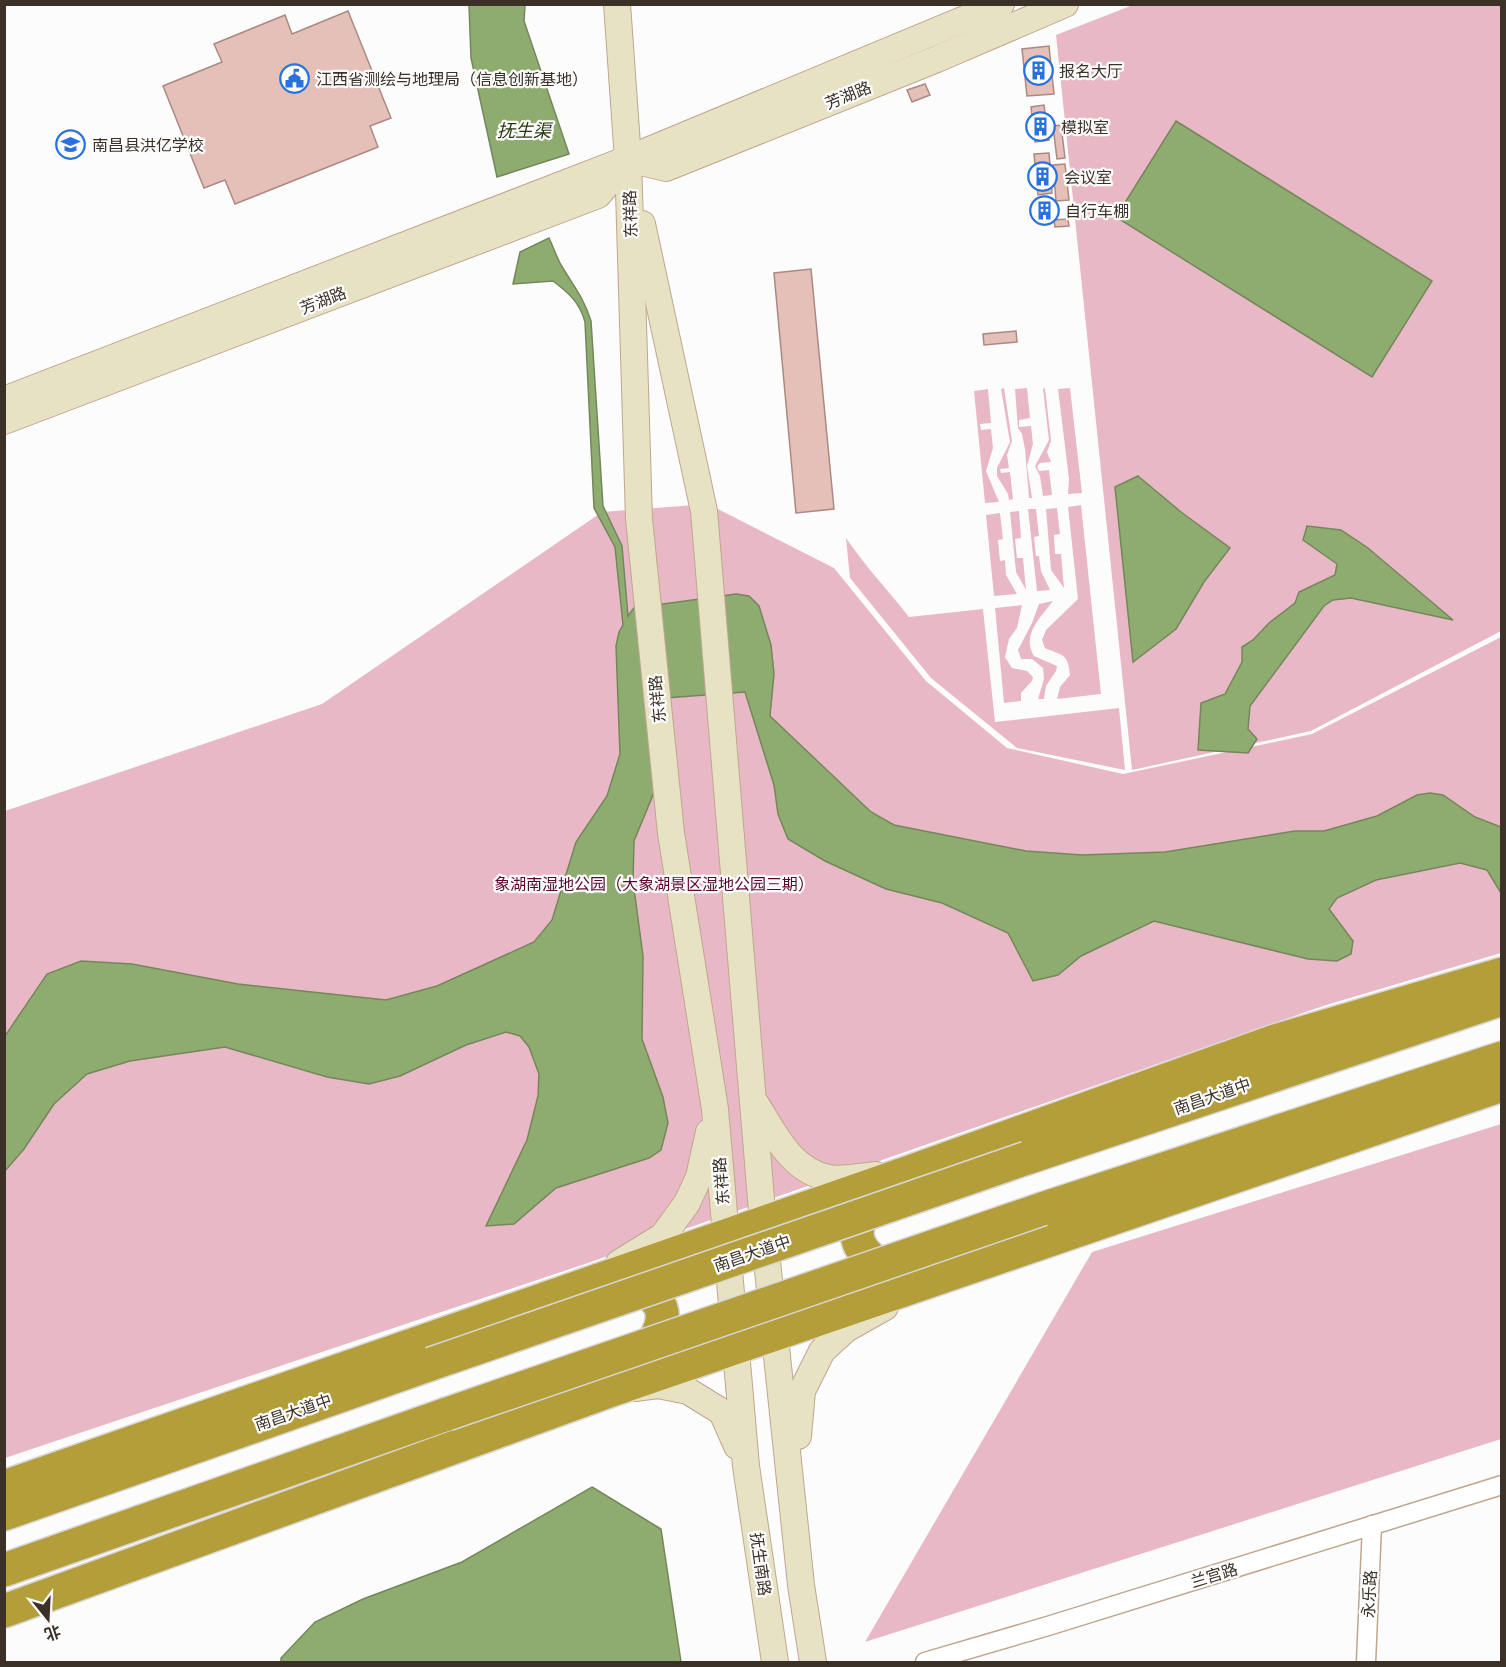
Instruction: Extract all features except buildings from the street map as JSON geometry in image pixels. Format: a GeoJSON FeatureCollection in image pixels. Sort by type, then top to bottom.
{"type":"FeatureCollection","features":[{"type":"Feature","properties":{"kind":"highway"},"geometry":{"type":"LineString","coordinates":[[4,1487],[586,1283],[912,1172],[1275,1041],[1502,974]]}},
{"type":"Feature","properties":{"kind":"highway","name":"南昌大道中"},"geometry":{"type":"LineString","coordinates":[[4,1514],[1027,1158],[1502,999]]}},
{"type":"Feature","properties":{"kind":"highway"},"geometry":{"type":"LineString","coordinates":[[4,1570],[447,1414],[1042,1209],[1502,1058]]}},
{"type":"Feature","properties":{"kind":"highway"},"geometry":{"type":"LineString","coordinates":[[4,1611],[609,1391],[1502,1085]]}},
{"type":"Feature","properties":{"kind":"highway"},"geometry":{"type":"LineString","coordinates":[[912,1172],[869,1206],[857,1225],[858,1243],[866,1256],[893,1273],[930,1282]]}},
{"type":"Feature","properties":{"kind":"highway"},"geometry":{"type":"LineString","coordinates":[[586,1283],[630,1286],[653,1296],[662,1306],[663,1320],[651,1347],[609,1391]]}},
{"type":"Feature","properties":{"kind":"highway"},"geometry":{"type":"LineString","coordinates":[[4,1580],[66,1548]]}},
{"type":"Feature","properties":{"kind":"main road","name":"东祥路"},"geometry":{"type":"LineString","coordinates":[[617,4],[628,159],[639,519],[671,833],[715,1108],[746,1466]]}},
{"type":"Feature","properties":{"kind":"main road","name":"芳湖路"},"geometry":{"type":"LineString","coordinates":[[4,400],[628,159],[1001,4]]}},
{"type":"Feature","properties":{"kind":"main road","name":"芳湖路"},"geometry":{"type":"LineString","coordinates":[[628,159],[666,168],[1065,4]]}},
{"type":"Feature","properties":{"kind":"main road","name":"东祥路"},"geometry":{"type":"LineString","coordinates":[[628,159],[704,511],[763,1222],[793,1494]]}},
{"type":"Feature","properties":{"kind":"main road","name":"芳湖路"},"geometry":{"type":"LineString","coordinates":[[4,421],[598,195],[628,159]]}},
{"type":"Feature","properties":{"kind":"main road"},"geometry":{"type":"LineString","coordinates":[[752,1098],[783,1148],[805,1169],[830,1179],[912,1172]]}},
{"type":"Feature","properties":{"kind":"main road"},"geometry":{"type":"LineString","coordinates":[[586,1283],[663,1236],[687,1203],[699,1177],[715,1108]]}},
{"type":"Feature","properties":{"kind":"main road"},"geometry":{"type":"LineString","coordinates":[[813,1662],[801,1585],[793,1494],[802,1391],[822,1351],[846,1329],[930,1282]]}},
{"type":"Feature","properties":{"kind":"main road"},"geometry":{"type":"LineString","coordinates":[[609,1391],[658,1385],[688,1391],[722,1412],[746,1466]]}},
{"type":"Feature","properties":{"kind":"main road","name":"抚生南路"},"geometry":{"type":"LineString","coordinates":[[746,1466],[776,1662]]}},
{"type":"Feature","properties":{"kind":"street","name":"兰宫路"},"geometry":{"type":"LineString","coordinates":[[925,1662],[1502,1485]]}},
{"type":"Feature","properties":{"kind":"street","name":"永乐路"},"geometry":{"type":"LineString","coordinates":[[1366,1662],[1372,1525]]}},
{"type":"Feature","properties":{"kind":"green space"},"geometry":{"type":"Polygon","coordinates":[[[1133,5],[1501,5],[1501,631],[1311,731],[1132,770],[1056,35],[1133,5]]]}},
{"type":"Feature","properties":{"kind":"green space"},"geometry":{"type":"Polygon","coordinates":[[[1004,388],[1012,441],[1007,455],[1009,468],[1000,469],[1001,473],[1010,472],[1013,499],[1009,500],[997,476],[997,468],[1010,442],[1001,389],[1004,388]]]}},
{"type":"Feature","properties":{"kind":"green space"},"geometry":{"type":"Polygon","coordinates":[[[1027,388],[1030,418],[1019,420],[1019,427],[1031,426],[1033,444],[1027,466],[1032,498],[1029,498],[1025,449],[1022,434],[1018,428],[1015,389],[1027,388]]]}},
{"type":"Feature","properties":{"kind":"green space"},"geometry":{"type":"Polygon","coordinates":[[[1045,388],[1051,441],[1047,452],[1051,462],[1040,463],[1037,466],[1039,471],[1049,470],[1052,495],[1043,496],[1040,476],[1035,466],[1049,440],[1043,389],[1045,388]]]}},
{"type":"Feature","properties":{"kind":"green space"},"geometry":{"type":"Polygon","coordinates":[[[1070,388],[1082,493],[1068,494],[1069,479],[1058,389],[1070,388]]]}},
{"type":"Feature","properties":{"kind":"green space"},"geometry":{"type":"Polygon","coordinates":[[[988,389],[991,423],[980,424],[981,430],[991,429],[993,448],[986,471],[999,502],[985,503],[974,391],[988,389]]]}},
{"type":"Feature","properties":{"kind":"green space","name":"象湖南湿地公园（大象湖景区湿地公园三期）"},"geometry":{"type":"Polygon","coordinates":[[[708,504],[834,568],[926,681],[1007,748],[1123,774],[1312,734],[1501,637],[1501,953],[1323,1006],[582,1265],[5,1458],[5,811],[322,704],[602,512],[708,504]]]}},
{"type":"Feature","properties":{"kind":"green space"},"geometry":{"type":"Polygon","coordinates":[[[1081,505],[1101,694],[1057,699],[1060,687],[1070,675],[1068,663],[1064,656],[1045,648],[1042,640],[1046,630],[1078,599],[1068,507],[1081,505]]]}},
{"type":"Feature","properties":{"kind":"green space"},"geometry":{"type":"Polygon","coordinates":[[[1057,508],[1060,534],[1054,535],[1055,554],[1061,554],[1064,588],[1051,570],[1046,509],[1057,508]]]}},
{"type":"Feature","properties":{"kind":"green space"},"geometry":{"type":"Polygon","coordinates":[[[1028,509],[1036,509],[1039,536],[1034,537],[1036,556],[1039,556],[1041,571],[1050,590],[1037,591],[1028,509]]]}},
{"type":"Feature","properties":{"kind":"green space"},"geometry":{"type":"Polygon","coordinates":[[[1019,511],[1021,538],[1015,539],[1017,558],[1023,558],[1026,590],[1016,572],[1010,512],[1019,511]]]}},
{"type":"Feature","properties":{"kind":"green space"},"geometry":{"type":"Polygon","coordinates":[[[1000,513],[1003,539],[998,540],[1000,561],[1005,560],[1006,575],[1017,594],[994,596],[986,515],[1000,513]]]}},
{"type":"Feature","properties":{"kind":"green space"},"geometry":{"type":"Polygon","coordinates":[[[846,538],[909,617],[983,609],[995,722],[1119,708],[1125,770],[1017,748],[931,678],[850,578],[846,538]]]}},
{"type":"Feature","properties":{"kind":"green space"},"geometry":{"type":"Polygon","coordinates":[[[1053,601],[1038,620],[1031,634],[1030,641],[1034,656],[1057,666],[1046,686],[1044,699],[1038,699],[1044,679],[1043,668],[1032,659],[1021,659],[1018,650],[1039,604],[1053,601]]]}},
{"type":"Feature","properties":{"kind":"green space"},"geometry":{"type":"Polygon","coordinates":[[[1022,605],[1017,628],[1009,639],[1005,657],[1012,668],[1027,671],[1033,677],[1021,693],[1021,701],[1004,703],[995,608],[1022,605]]]}},
{"type":"Feature","properties":{"kind":"green space"},"geometry":{"type":"Polygon","coordinates":[[[1501,1124],[1501,1439],[865,1642],[1092,1252],[1501,1124]]]}},
{"type":"Feature","properties":{"kind":"water","name":"抚生渠"},"geometry":{"type":"Polygon","coordinates":[[[469,5],[525,5],[524,21],[569,154],[497,177],[471,58],[469,5]]]}},
{"type":"Feature","properties":{"kind":"water"},"geometry":{"type":"Polygon","coordinates":[[[1176,121],[1432,281],[1372,377],[1116,217],[1176,121]]]}},
{"type":"Feature","properties":{"kind":"water"},"geometry":{"type":"Polygon","coordinates":[[[549,238],[561,265],[582,298],[591,321],[603,506],[622,546],[628,616],[634,608],[736,594],[749,596],[759,606],[771,645],[774,674],[770,716],[871,812],[894,825],[1026,851],[1082,855],[1165,852],[1295,831],[1324,831],[1377,816],[1417,795],[1430,793],[1443,795],[1475,817],[1501,827],[1501,893],[1487,870],[1460,863],[1376,880],[1337,898],[1329,909],[1353,941],[1351,954],[1337,961],[1308,959],[1154,921],[1081,956],[1058,975],[1033,981],[1008,933],[942,903],[886,889],[825,861],[788,839],[778,814],[774,785],[745,692],[652,699],[655,790],[634,841],[633,881],[643,956],[642,1039],[663,1097],[668,1123],[661,1150],[649,1158],[556,1188],[514,1224],[486,1226],[527,1140],[538,1096],[539,1074],[529,1047],[520,1036],[506,1032],[466,1045],[400,1076],[369,1084],[327,1077],[225,1047],[130,1061],[87,1074],[54,1104],[24,1149],[5,1171],[5,1036],[47,974],[81,961],[132,964],[238,984],[386,1000],[437,986],[534,942],[552,920],[576,842],[607,796],[620,754],[616,646],[623,625],[615,547],[594,508],[583,315],[573,299],[553,281],[513,284],[520,252],[549,238]]]}},
{"type":"Feature","properties":{"kind":"water"},"geometry":{"type":"Polygon","coordinates":[[[1138,476],[1181,512],[1230,548],[1204,582],[1176,629],[1133,662],[1115,487],[1138,476]]]}},
{"type":"Feature","properties":{"kind":"water"},"geometry":{"type":"Polygon","coordinates":[[[1307,526],[1341,530],[1368,548],[1453,620],[1351,598],[1333,600],[1324,606],[1250,706],[1248,729],[1257,739],[1248,753],[1198,750],[1201,703],[1225,694],[1242,662],[1242,647],[1295,603],[1299,592],[1335,575],[1337,564],[1303,540],[1307,526]]]}},
{"type":"Feature","properties":{"kind":"water"},"geometry":{"type":"Polygon","coordinates":[[[592,1487],[661,1529],[681,1662],[281,1662],[281,1658],[315,1622],[363,1599],[462,1562],[592,1487]]]}},
{"type":"Feature","properties":{"kind":"place","name":"报名大厅"},"geometry":{"type":"Point","coordinates":[1038,71]}},
{"type":"Feature","properties":{"kind":"place","name":"江西省测绘与地理局（信息创新基地）"},"geometry":{"type":"Point","coordinates":[295,79]}},
{"type":"Feature","properties":{"kind":"place","name":"模拟室"},"geometry":{"type":"Point","coordinates":[1040,127]}},
{"type":"Feature","properties":{"kind":"place","name":"南昌县洪亿学校"},"geometry":{"type":"Point","coordinates":[71,145]}},
{"type":"Feature","properties":{"kind":"place","name":"会议室"},"geometry":{"type":"Point","coordinates":[1043,177]}},
{"type":"Feature","properties":{"kind":"place","name":"自行车棚"},"geometry":{"type":"Point","coordinates":[1044,211]}}]}
